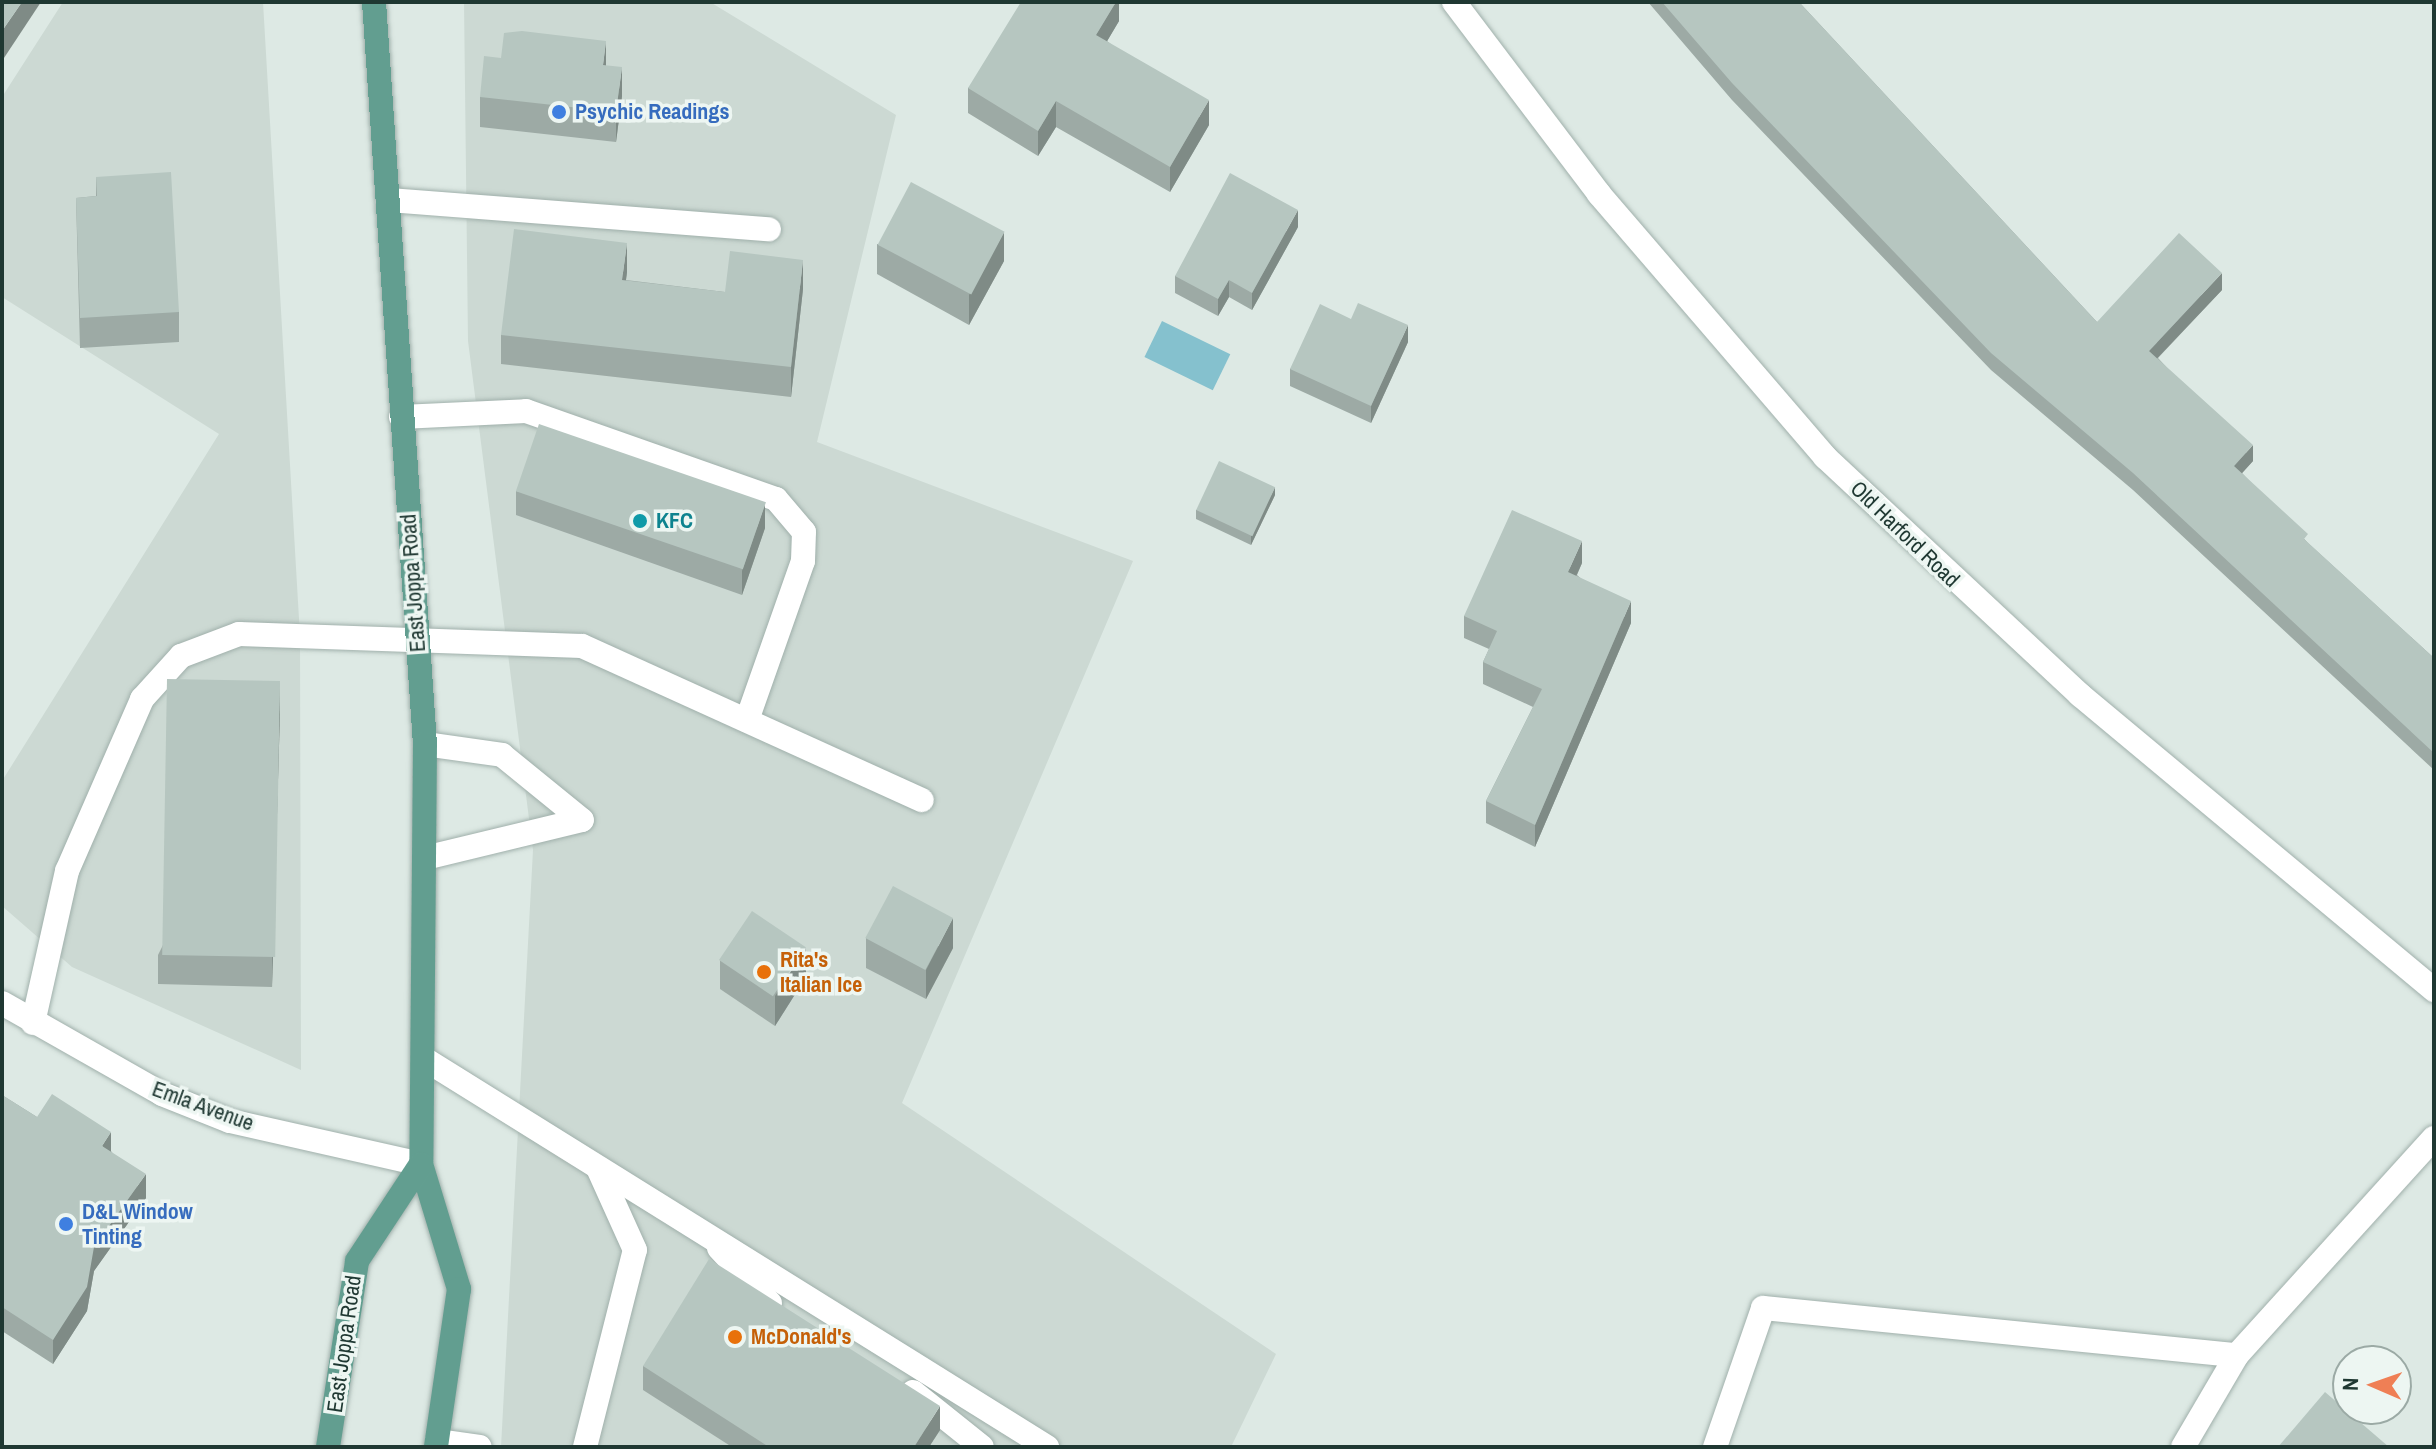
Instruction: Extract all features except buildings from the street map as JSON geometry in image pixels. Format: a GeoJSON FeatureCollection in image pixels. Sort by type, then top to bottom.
{"type":"FeatureCollection","features":[{"type":"Feature","properties":{"kind":"main road","name":"East Joppa Road"},"geometry":{"type":"LineString","coordinates":[[374,2],[425,744],[429,857],[421,1164],[459,1289],[437,1444]]}},
{"type":"Feature","properties":{"kind":"main road","name":"East Joppa Road"},"geometry":{"type":"LineString","coordinates":[[328,1447],[357,1261],[421,1164]]}},
{"type":"Feature","properties":{"kind":"street","name":"Old Harford Road"},"geometry":{"type":"LineString","coordinates":[[1454,2],[1599,194],[1825,457],[2080,695],[2434,990]]}},
{"type":"Feature","properties":{"kind":"street"},"geometry":{"type":"LineString","coordinates":[[388,200],[769,229]]}},
{"type":"Feature","properties":{"kind":"street"},"geometry":{"type":"LineString","coordinates":[[401,417],[526,411],[776,499],[804,532],[803,561],[747,720]]}},
{"type":"Feature","properties":{"kind":"street"},"geometry":{"type":"LineString","coordinates":[[33,1023],[67,871],[142,699],[181,656],[239,634],[416,637],[582,646],[922,800]]}},
{"type":"Feature","properties":{"kind":"street"},"geometry":{"type":"LineString","coordinates":[[425,744],[502,755],[582,820],[429,857]]}},
{"type":"Feature","properties":{"kind":"street","name":"Emla Avenue"},"geometry":{"type":"LineString","coordinates":[[2,1003],[162,1094],[230,1121],[421,1164]]}},
{"type":"Feature","properties":{"kind":"street"},"geometry":{"type":"LineString","coordinates":[[426,1060],[1047,1447]]}},
{"type":"Feature","properties":{"kind":"street"},"geometry":{"type":"LineString","coordinates":[[2183,1447],[2237,1355],[2434,1138]]}},
{"type":"Feature","properties":{"kind":"street"},"geometry":{"type":"LineString","coordinates":[[585,1447],[635,1250],[598,1168]]}},
{"type":"Feature","properties":{"kind":"street"},"geometry":{"type":"LineString","coordinates":[[710,1237],[752,1292],[982,1444]]}},
{"type":"Feature","properties":{"kind":"street"},"geometry":{"type":"LineString","coordinates":[[1715,1447],[1763,1308],[2237,1355]]}},
{"type":"Feature","properties":{"kind":"street"},"geometry":{"type":"LineString","coordinates":[[437,1444],[480,1447]]}},
{"type":"Feature","properties":{"kind":"shaded area"},"geometry":{"type":"Polygon","coordinates":[[[63,2],[263,2],[300,636],[301,1070],[72,967],[2,906],[2,781],[219,434],[2,297],[2,97],[63,2]]]}},
{"type":"Feature","properties":{"kind":"shaded area"},"geometry":{"type":"Polygon","coordinates":[[[464,2],[710,2],[896,115],[817,442],[1133,561],[902,1103],[1276,1354],[1231,1447],[501,1447],[533,850],[468,341],[464,2]]]}},
{"type":"Feature","properties":{"kind":"water"},"geometry":{"type":"Polygon","coordinates":[[[1162,321],[1230,354],[1213,390],[1144,357],[1162,321]]]}},
{"type":"Feature","properties":{"kind":"place","name":"Psychic Readings"},"geometry":{"type":"Point","coordinates":[559,112]}},
{"type":"Feature","properties":{"kind":"place","name":"KFC"},"geometry":{"type":"Point","coordinates":[640,521]}},
{"type":"Feature","properties":{"kind":"place","name":"Rita's Italian Ice"},"geometry":{"type":"Point","coordinates":[764,972]}},
{"type":"Feature","properties":{"kind":"place","name":"D&L Window Tinting"},"geometry":{"type":"Point","coordinates":[66,1224]}},
{"type":"Feature","properties":{"kind":"place","name":"McDonald's"},"geometry":{"type":"Point","coordinates":[735,1337]}}]}
